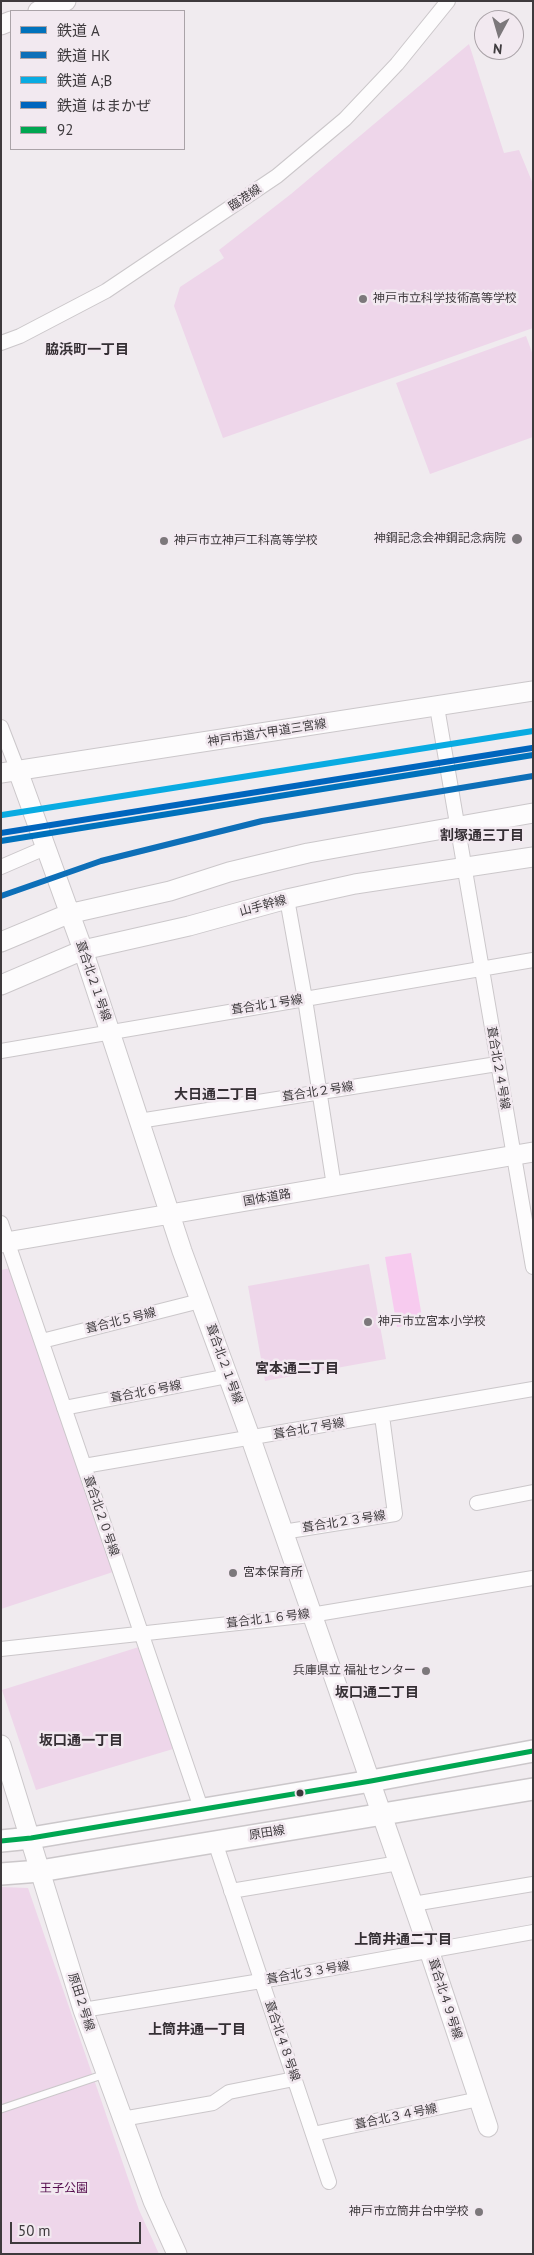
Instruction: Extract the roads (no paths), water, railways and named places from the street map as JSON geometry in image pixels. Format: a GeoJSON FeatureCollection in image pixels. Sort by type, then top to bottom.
{"type":"FeatureCollection","features":[{"type":"Feature","properties":{"kind":"main road"},"geometry":{"type":"LineString","coordinates":[[1,1841],[31,1838],[200,1808],[371,1781],[533,1751]]}},
{"type":"Feature","properties":{"kind":"main road","name":"原田線"},"geometry":{"type":"LineString","coordinates":[[1,1874],[40,1871],[533,1789]]}},
{"type":"Feature","properties":{"kind":"street","name":"臨港線"},"geometry":{"type":"LineString","coordinates":[[1,343],[20,336],[106,291],[277,176],[345,119],[397,64],[448,1]]}},
{"type":"Feature","properties":{"kind":"street","name":"神戸市道六甲道三宮線"},"geometry":{"type":"LineString","coordinates":[[10,772],[533,691]]}},
{"type":"Feature","properties":{"kind":"street","name":"葺合北２４号線"},"geometry":{"type":"LineString","coordinates":[[437,707],[533,1267]]}},
{"type":"Feature","properties":{"kind":"street"},"geometry":{"type":"LineString","coordinates":[[1,727],[10,772]]}},
{"type":"Feature","properties":{"kind":"street","name":"葺合北２１号線"},"geometry":{"type":"LineString","coordinates":[[10,772],[45,848],[83,950],[170,1215],[251,1439],[382,1814]]}},
{"type":"Feature","properties":{"kind":"street"},"geometry":{"type":"LineString","coordinates":[[1,942],[68,914],[170,891],[229,872],[308,853],[533,813]]}},
{"type":"Feature","properties":{"kind":"street"},"geometry":{"type":"LineString","coordinates":[[1,867],[45,848]]}},
{"type":"Feature","properties":{"kind":"street","name":"山手幹線"},"geometry":{"type":"LineString","coordinates":[[1,985],[83,950],[189,926],[287,899],[355,884],[465,869],[533,857]]}},
{"type":"Feature","properties":{"kind":"street"},"geometry":{"type":"LineString","coordinates":[[287,899],[305,999],[334,1186]]}},
{"type":"Feature","properties":{"kind":"street","name":"葺合北１号線"},"geometry":{"type":"LineString","coordinates":[[1,1051],[533,960]]}},
{"type":"Feature","properties":{"kind":"street","name":"葺合北２号線"},"geometry":{"type":"LineString","coordinates":[[139,1121],[497,1064]]}},
{"type":"Feature","properties":{"kind":"street","name":"国体道路"},"geometry":{"type":"LineString","coordinates":[[4,1242],[533,1152]]}},
{"type":"Feature","properties":{"kind":"street","name":"葺合北２０号線"},"geometry":{"type":"LineString","coordinates":[[1,1223],[4,1242],[42,1341],[200,1808]]}},
{"type":"Feature","properties":{"kind":"street","name":"葺合北５号線"},"geometry":{"type":"LineString","coordinates":[[42,1341],[200,1301]]}},
{"type":"Feature","properties":{"kind":"street","name":"葺合北６号線"},"geometry":{"type":"LineString","coordinates":[[64,1408],[228,1376]]}},
{"type":"Feature","properties":{"kind":"street","name":"葺合北７号線"},"geometry":{"type":"LineString","coordinates":[[84,1466],[251,1439],[533,1389]]}},
{"type":"Feature","properties":{"kind":"street","name":"葺合北２３号線"},"geometry":{"type":"LineString","coordinates":[[283,1532],[395,1514],[382,1416]]}},
{"type":"Feature","properties":{"kind":"street"},"geometry":{"type":"LineString","coordinates":[[477,1503],[533,1492]]}},
{"type":"Feature","properties":{"kind":"street","name":"葺合北１６号線"},"geometry":{"type":"LineString","coordinates":[[1,1649],[311,1615],[533,1578]]}},
{"type":"Feature","properties":{"kind":"street","name":"原田２号線"},"geometry":{"type":"LineString","coordinates":[[1,1744],[83,2010],[153,2201],[177,2254]]}},
{"type":"Feature","properties":{"kind":"street","name":"葺合北４９号線"},"geometry":{"type":"LineString","coordinates":[[382,1814],[488,2127]]}},
{"type":"Feature","properties":{"kind":"street","name":"葺合北４８号線"},"geometry":{"type":"LineString","coordinates":[[215,1842],[329,2182]]}},
{"type":"Feature","properties":{"kind":"street"},"geometry":{"type":"LineString","coordinates":[[231,1891],[399,1863]]}},
{"type":"Feature","properties":{"kind":"street"},"geometry":{"type":"LineString","coordinates":[[413,1904],[533,1884]]}},
{"type":"Feature","properties":{"kind":"street","name":"葺合北３３号線"},"geometry":{"type":"LineString","coordinates":[[83,2010],[261,1981],[533,1932]]}},
{"type":"Feature","properties":{"kind":"street"},"geometry":{"type":"LineString","coordinates":[[122,2119],[213,2103],[229,2092],[294,2079]]}},
{"type":"Feature","properties":{"kind":"street","name":"葺合北３４号線"},"geometry":{"type":"LineString","coordinates":[[313,2134],[478,2099]]}},
{"type":"Feature","properties":{"kind":"lane"},"geometry":{"type":"LineString","coordinates":[[1,2109],[106,2074]]}},
{"type":"Feature","properties":{"kind":"rail line","name":"A;B"},"geometry":{"type":"LineString","coordinates":[[2,815],[533,731]]}},
{"type":"Feature","properties":{"kind":"rail line","name":"はまかぜ"},"geometry":{"type":"LineString","coordinates":[[1,833],[532,748]]}},
{"type":"Feature","properties":{"kind":"rail line","name":"A"},"geometry":{"type":"LineString","coordinates":[[1,841],[533,755]]}},
{"type":"Feature","properties":{"kind":"rail line","name":"HK"},"geometry":{"type":"LineString","coordinates":[[1,896],[101,861],[262,821],[533,776]]}},
{"type":"Feature","properties":{"kind":"place","name":"神戸市立科学技術高等学校"},"geometry":{"type":"Point","coordinates":[363,299]}},
{"type":"Feature","properties":{"kind":"place","name":"神鋼記念会神鋼記念病院"},"geometry":{"type":"Point","coordinates":[517,539]}},
{"type":"Feature","properties":{"kind":"place","name":"神戸市立神戸工科高等学校"},"geometry":{"type":"Point","coordinates":[164,541]}},
{"type":"Feature","properties":{"kind":"place","name":"神戸市立宮本小学校"},"geometry":{"type":"Point","coordinates":[368,1322]}},
{"type":"Feature","properties":{"kind":"place","name":"宮本保育所"},"geometry":{"type":"Point","coordinates":[233,1573]}},
{"type":"Feature","properties":{"kind":"place","name":"兵庫県立 福祉センター"},"geometry":{"type":"Point","coordinates":[426,1671]}},
{"type":"Feature","properties":{"kind":"place","name":"神戸市立筒井台中学校"},"geometry":{"type":"Point","coordinates":[479,2212]}},
{"type":"Feature","properties":{"kind":"district","name":"脇浜町一丁目"},"geometry":{"type":"Point","coordinates":[87,350]}},
{"type":"Feature","properties":{"kind":"district","name":"割塚通三丁目"},"geometry":{"type":"Point","coordinates":[482,836]}},
{"type":"Feature","properties":{"kind":"district","name":"大日通二丁目"},"geometry":{"type":"Point","coordinates":[216,1095]}},
{"type":"Feature","properties":{"kind":"district","name":"宮本通二丁目"},"geometry":{"type":"Point","coordinates":[297,1369]}},
{"type":"Feature","properties":{"kind":"district","name":"坂口通二丁目"},"geometry":{"type":"Point","coordinates":[377,1693]}},
{"type":"Feature","properties":{"kind":"district","name":"坂口通一丁目"},"geometry":{"type":"Point","coordinates":[81,1741]}},
{"type":"Feature","properties":{"kind":"district","name":"上筒井通二丁目"},"geometry":{"type":"Point","coordinates":[403,1940]}},
{"type":"Feature","properties":{"kind":"district","name":"上筒井通一丁目"},"geometry":{"type":"Point","coordinates":[197,2030]}},
{"type":"Feature","properties":{"kind":"park label","name":"王子公園"},"geometry":{"type":"Point","coordinates":[64,2189]}}]}
